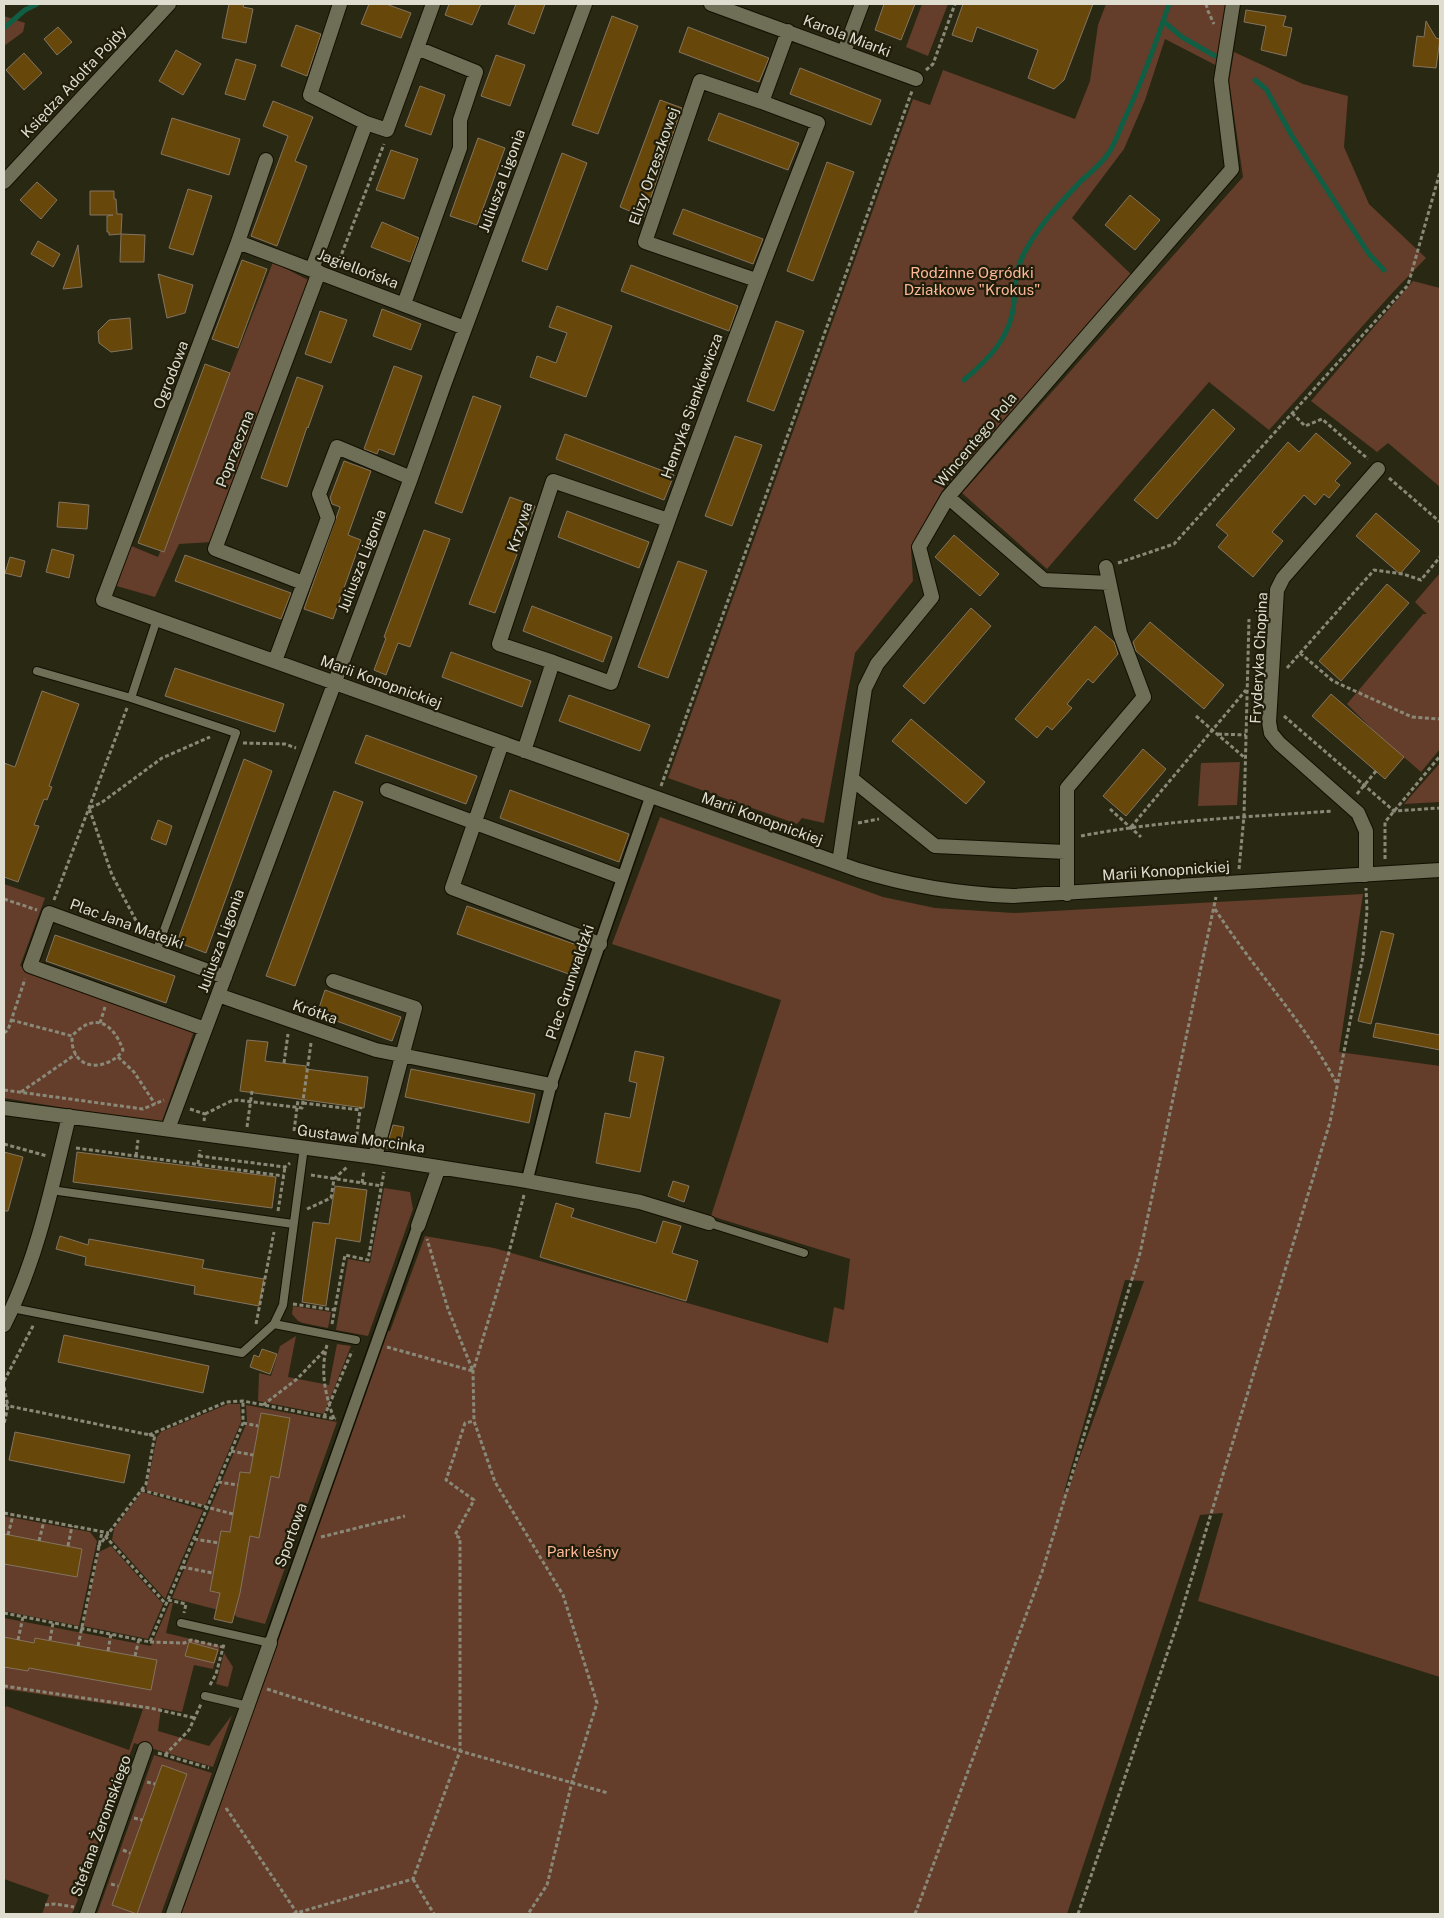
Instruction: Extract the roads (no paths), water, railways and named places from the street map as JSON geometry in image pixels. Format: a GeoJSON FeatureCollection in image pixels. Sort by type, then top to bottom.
{"type":"FeatureCollection","features":[{"type":"Feature","properties":{"kind":"street","name":"Księdza Adolfa Pojdy"},"geometry":{"type":"LineString","coordinates":[[4,182],[169,4]]}},
{"type":"Feature","properties":{"kind":"street"},"geometry":{"type":"LineString","coordinates":[[340,4],[310,94],[386,130],[433,4]]}},
{"type":"Feature","properties":{"kind":"street","name":"Juliusza Ligonia"},"geometry":{"type":"LineString","coordinates":[[168,1129],[411,478],[585,4]]}},
{"type":"Feature","properties":{"kind":"street","name":"Karola Miarki"},"geometry":{"type":"LineString","coordinates":[[711,4],[916,79]]}},
{"type":"Feature","properties":{"kind":"street"},"geometry":{"type":"LineString","coordinates":[[844,52],[862,4]]}},
{"type":"Feature","properties":{"kind":"street","name":"Wincentego Pola"},"geometry":{"type":"LineString","coordinates":[[839,864],[865,688],[877,664],[932,597],[919,547],[948,497],[1232,169],[1221,80],[1233,4]]}},
{"type":"Feature","properties":{"kind":"street"},"geometry":{"type":"LineString","coordinates":[[762,102],[788,31]]}},
{"type":"Feature","properties":{"kind":"street"},"geometry":{"type":"LineString","coordinates":[[404,304],[460,148],[460,120],[476,72],[417,48]]}},
{"type":"Feature","properties":{"kind":"street","name":"Elizy Orzeszkowej"},"geometry":{"type":"LineString","coordinates":[[756,280],[645,242],[700,81],[762,102]]}},
{"type":"Feature","properties":{"kind":"street","name":"Henryka Sienkiewicza"},"geometry":{"type":"LineString","coordinates":[[553,662],[611,683],[668,520],[756,280],[818,123],[762,102]]}},
{"type":"Feature","properties":{"kind":"street"},"geometry":{"type":"LineString","coordinates":[[315,270],[366,122]]}},
{"type":"Feature","properties":{"kind":"street","name":"Ogrodowa"},"geometry":{"type":"LineString","coordinates":[[103,600],[238,242],[266,160]]}},
{"type":"Feature","properties":{"kind":"street","name":"Jagiellońska"},"geometry":{"type":"LineString","coordinates":[[238,242],[465,328]]}},
{"type":"Feature","properties":{"kind":"street","name":"Poprzeczna"},"geometry":{"type":"LineString","coordinates":[[304,583],[215,549],[315,270]]}},
{"type":"Feature","properties":{"kind":"street"},"geometry":{"type":"LineString","coordinates":[[275,661],[328,518],[319,494],[337,447],[411,478]]}},
{"type":"Feature","properties":{"kind":"street","name":"Fryderyka Chopina"},"geometry":{"type":"LineString","coordinates":[[1366,875],[1366,831],[1358,813],[1279,743],[1271,733],[1269,722],[1277,590],[1283,578],[1378,469]]}},
{"type":"Feature","properties":{"kind":"street","name":"Krzywa"},"geometry":{"type":"LineString","coordinates":[[553,662],[499,644],[553,481],[668,520]]}},
{"type":"Feature","properties":{"kind":"street"},"geometry":{"type":"LineString","coordinates":[[948,497],[1044,580],[1109,583]]}},
{"type":"Feature","properties":{"kind":"street"},"geometry":{"type":"LineString","coordinates":[[1067,894],[1067,788],[1144,697],[1120,633],[1106,567]]}},
{"type":"Feature","properties":{"kind":"street","name":"Marii Konopnickiej"},"geometry":{"type":"LineString","coordinates":[[103,600],[524,751],[656,791],[839,864],[888,880],[956,893],[1013,896],[1440,870]]}},
{"type":"Feature","properties":{"kind":"street"},"geometry":{"type":"LineString","coordinates":[[524,751],[553,662]]}},
{"type":"Feature","properties":{"kind":"street"},"geometry":{"type":"LineString","coordinates":[[502,743],[452,888],[600,944]]}},
{"type":"Feature","properties":{"kind":"street"},"geometry":{"type":"LineString","coordinates":[[852,779],[935,846],[1066,852]]}},
{"type":"Feature","properties":{"kind":"street"},"geometry":{"type":"LineString","coordinates":[[386,790],[621,877]]}},
{"type":"Feature","properties":{"kind":"street","name":"Plac Grunwaldzki"},"geometry":{"type":"LineString","coordinates":[[527,1181],[551,1085],[621,877],[656,791]]}},
{"type":"Feature","properties":{"kind":"street","name":"Plac Jana Matejki"},"geometry":{"type":"LineString","coordinates":[[205,1029],[30,966],[49,913],[225,977]]}},
{"type":"Feature","properties":{"kind":"street"},"geometry":{"type":"LineString","coordinates":[[333,981],[414,1008],[370,1161]]}},
{"type":"Feature","properties":{"kind":"street","name":"Krótka"},"geometry":{"type":"LineString","coordinates":[[218,995],[376,1050],[551,1085]]}},
{"type":"Feature","properties":{"kind":"street","name":"Gustawa Morcinka"},"geometry":{"type":"LineString","coordinates":[[4,1108],[304,1147],[370,1161],[439,1167],[527,1181],[640,1202],[709,1223]]}},
{"type":"Feature","properties":{"kind":"street"},"geometry":{"type":"LineString","coordinates":[[4,1325],[28,1270],[52,1190],[68,1116]]}},
{"type":"Feature","properties":{"kind":"street","name":"Sportowa"},"geometry":{"type":"LineString","coordinates":[[173,1914],[439,1167]]}},
{"type":"Feature","properties":{"kind":"street","name":"Stefana Żeromskiego"},"geometry":{"type":"LineString","coordinates":[[87,1912],[145,1749]]}},
{"type":"Feature","properties":{"kind":"lane"},"geometry":{"type":"LineString","coordinates":[[131,698],[157,619]]}},
{"type":"Feature","properties":{"kind":"lane"},"geometry":{"type":"LineString","coordinates":[[37,671],[131,698],[236,733],[154,951]]}},
{"type":"Feature","properties":{"kind":"lane"},"geometry":{"type":"LineString","coordinates":[[12,1308],[242,1353],[274,1324],[283,1304],[304,1147]]}},
{"type":"Feature","properties":{"kind":"lane"},"geometry":{"type":"LineString","coordinates":[[52,1190],[294,1224]]}},
{"type":"Feature","properties":{"kind":"lane"},"geometry":{"type":"LineString","coordinates":[[709,1223],[804,1252]]}},
{"type":"Feature","properties":{"kind":"lane"},"geometry":{"type":"LineString","coordinates":[[274,1324],[356,1340]]}},
{"type":"Feature","properties":{"kind":"lane"},"geometry":{"type":"LineString","coordinates":[[181,1623],[270,1644]]}},
{"type":"Feature","properties":{"kind":"lane"},"geometry":{"type":"LineString","coordinates":[[205,1696],[248,1706]]}},
{"type":"Feature","properties":{"kind":"waterway"},"geometry":{"type":"LineString","coordinates":[[4,28],[25,10],[37,4]]}},
{"type":"Feature","properties":{"kind":"waterway"},"geometry":{"type":"LineString","coordinates":[[964,380],[982,364],[1003,337],[1012,315],[1018,268],[1023,255],[1033,239],[1052,213],[1102,161],[1113,146],[1143,77],[1169,4]]}},
{"type":"Feature","properties":{"kind":"waterway"},"geometry":{"type":"LineString","coordinates":[[1163,21],[1182,37],[1215,56]]}},
{"type":"Feature","properties":{"kind":"waterway"},"geometry":{"type":"LineString","coordinates":[[1255,80],[1266,89],[1292,136],[1369,254],[1384,270]]}},
{"type":"Feature","properties":{"kind":"park label","name":"Rodzinne Ogródki Działkowe \"Krokus\""},"geometry":{"type":"Point","coordinates":[972,282]}},
{"type":"Feature","properties":{"kind":"park label","name":"Park leśny"},"geometry":{"type":"Point","coordinates":[583,1552]}}]}
